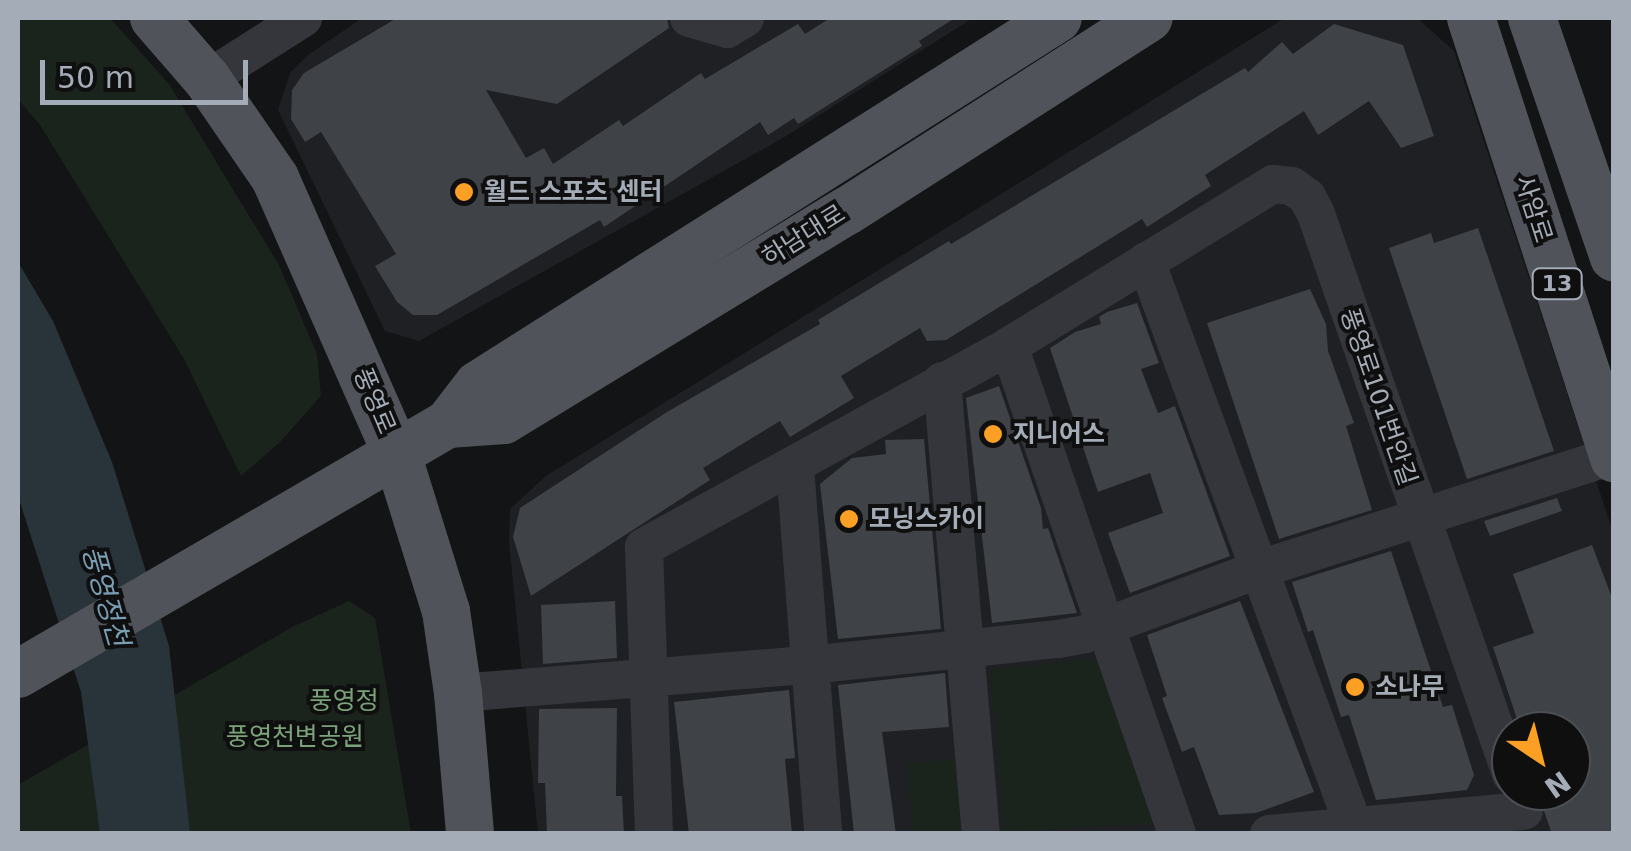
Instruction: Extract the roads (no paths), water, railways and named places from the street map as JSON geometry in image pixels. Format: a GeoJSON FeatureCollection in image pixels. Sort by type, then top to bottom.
{"type":"FeatureCollection","features":[{"type":"Feature","properties":{"kind":"main road","name":"풍영로"},"geometry":{"type":"LineString","coordinates":[[154,18],[207,79],[257,150],[295,216],[397,454],[446,611],[458,693],[470,834]]}},
{"type":"Feature","properties":{"kind":"main road","name":"하남대로"},"geometry":{"type":"LineString","coordinates":[[18,674],[448,424],[478,385],[1058,18]]}},
{"type":"Feature","properties":{"kind":"main road","name":"하남대로"},"geometry":{"type":"LineString","coordinates":[[448,424],[504,420],[846,211],[1134,27],[1182,18]]}},
{"type":"Feature","properties":{"kind":"main road"},"geometry":{"type":"LineString","coordinates":[[1436,18],[1501,109]]}},
{"type":"Feature","properties":{"kind":"main road","name":"사암로"},"geometry":{"type":"LineString","coordinates":[[1471,18],[1613,457]]}},
{"type":"Feature","properties":{"kind":"main road","name":"13"},"geometry":{"type":"LineString","coordinates":[[1532,18],[1614,256]]}},
{"type":"Feature","properties":{"kind":"street"},"geometry":{"type":"LineString","coordinates":[[207,79],[303,18]]}},
{"type":"Feature","properties":{"kind":"street"},"geometry":{"type":"LineString","coordinates":[[688,18],[727,29],[745,18]]}},
{"type":"Feature","properties":{"kind":"street","name":"풍영로101번안길"},"geometry":{"type":"LineString","coordinates":[[654,834],[644,547],[1008,346],[1273,184],[1292,186],[1307,197],[1491,718]]}},
{"type":"Feature","properties":{"kind":"street"},"geometry":{"type":"LineString","coordinates":[[1146,261],[1354,826]]}},
{"type":"Feature","properties":{"kind":"street"},"geometry":{"type":"LineString","coordinates":[[1008,346],[1178,834]]}},
{"type":"Feature","properties":{"kind":"street"},"geometry":{"type":"LineString","coordinates":[[942,381],[981,834]]}},
{"type":"Feature","properties":{"kind":"street"},"geometry":{"type":"LineString","coordinates":[[458,693],[809,666],[1058,639],[1260,569],[1613,457]]}},
{"type":"Feature","properties":{"kind":"street"},"geometry":{"type":"LineString","coordinates":[[795,467],[823,834]]}},
{"type":"Feature","properties":{"kind":"street"},"geometry":{"type":"LineString","coordinates":[[1269,834],[1524,812]]}},
{"type":"Feature","properties":{"kind":"water","name":"풍영정천"},"geometry":{"type":"Polygon","coordinates":[[[18,262],[53,321],[112,462],[169,646],[190,833],[100,833],[81,692],[18,496],[18,262]]]}},
{"type":"Feature","properties":{"kind":"place","name":"월드 스포츠 센터"},"geometry":{"type":"Point","coordinates":[464,192]}},
{"type":"Feature","properties":{"kind":"place","name":"지니어스"},"geometry":{"type":"Point","coordinates":[993,434]}},
{"type":"Feature","properties":{"kind":"place","name":"모닝스카이"},"geometry":{"type":"Point","coordinates":[849,519]}},
{"type":"Feature","properties":{"kind":"place","name":"소나무"},"geometry":{"type":"Point","coordinates":[1355,687]}},
{"type":"Feature","properties":{"kind":"park label","name":"풍영정"},"geometry":{"type":"Point","coordinates":[344,701]}},
{"type":"Feature","properties":{"kind":"park label","name":"풍영천변공원"},"geometry":{"type":"Point","coordinates":[295,737]}}]}
